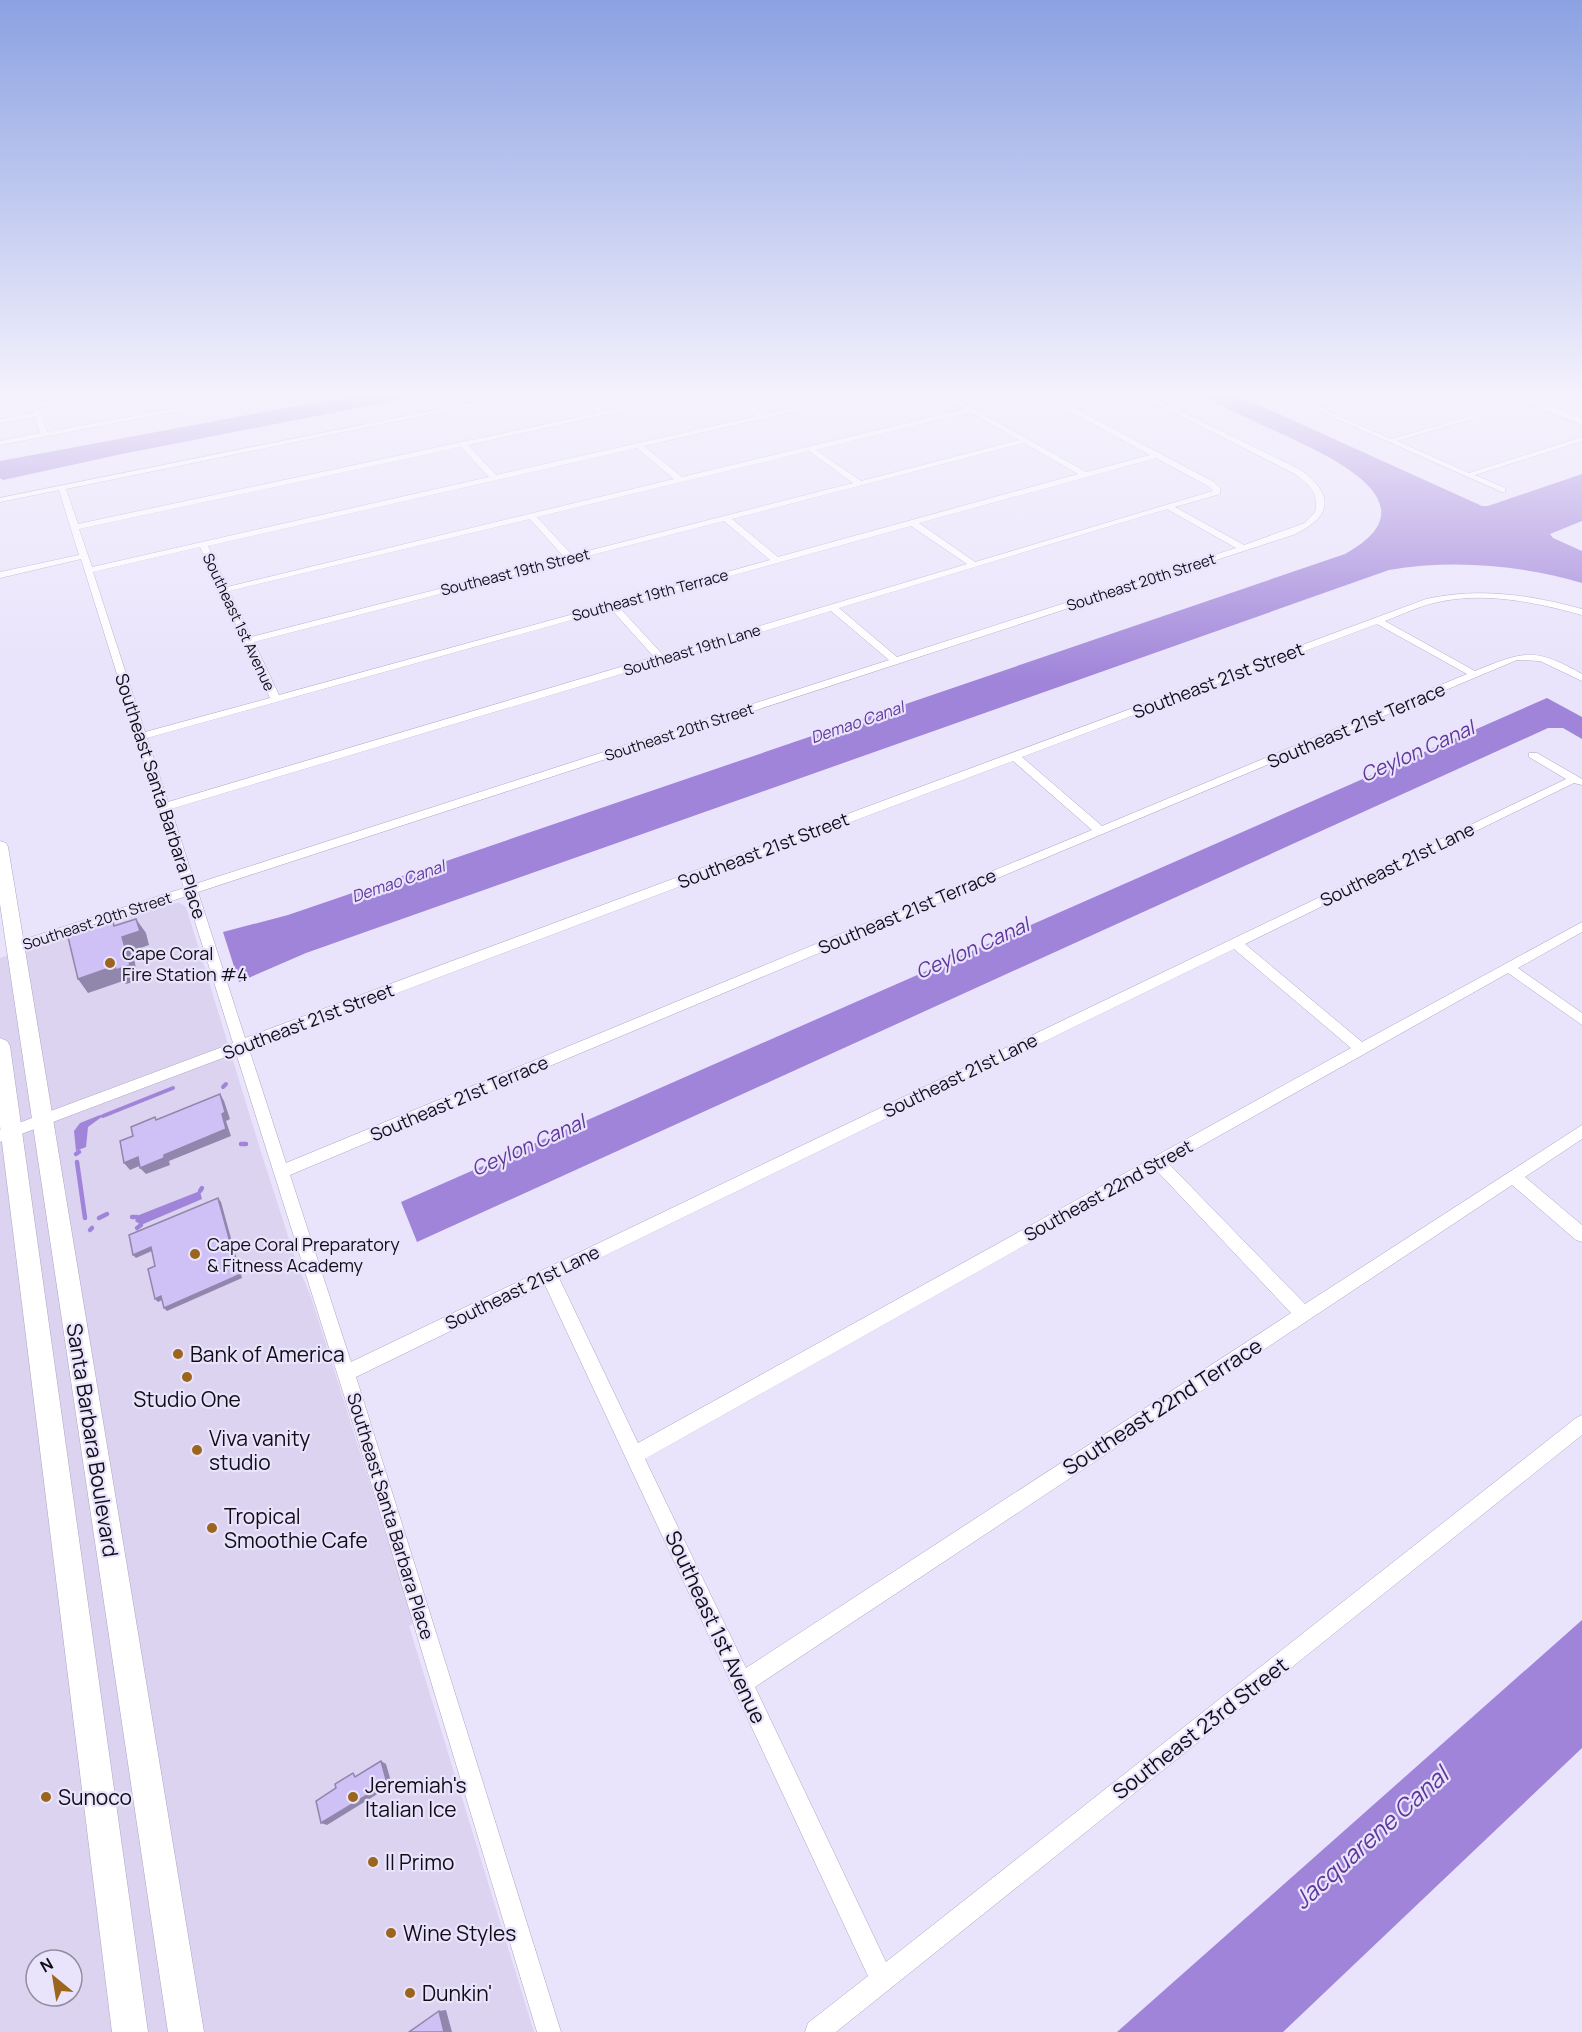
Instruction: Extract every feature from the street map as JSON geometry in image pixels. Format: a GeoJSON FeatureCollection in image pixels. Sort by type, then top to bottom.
{"type":"FeatureCollection","features":[{"type":"Feature","properties":{"kind":"main road","name":"Santa Barbara Boulevard"},"geometry":{"type":"LineString","coordinates":[[0,847],[186,2032]]}},
{"type":"Feature","properties":{"kind":"main road","name":"Santa Barbara Boulevard"},"geometry":{"type":"LineString","coordinates":[[0,1046],[6,1134],[130,2032]]}},
{"type":"Feature","properties":{"kind":"street"},"geometry":{"type":"LineString","coordinates":[[0,500],[47,491]]}},
{"type":"Feature","properties":{"kind":"street","name":"Southeast Santa Barbara Place"},"geometry":{"type":"LineString","coordinates":[[63,491],[346,1373],[549,2032]]}},
{"type":"Feature","properties":{"kind":"street"},"geometry":{"type":"LineString","coordinates":[[76,526],[242,491]]}},
{"type":"Feature","properties":{"kind":"street"},"geometry":{"type":"LineString","coordinates":[[89,570],[438,491]]}},
{"type":"Feature","properties":{"kind":"street"},"geometry":{"type":"LineString","coordinates":[[224,590],[635,491]]}},
{"type":"Feature","properties":{"kind":"street","name":"Southeast 19th Street"},"geometry":{"type":"LineString","coordinates":[[248,641],[833,491]]}},
{"type":"Feature","properties":{"kind":"street","name":"Southeast 19th Terrace"},"geometry":{"type":"LineString","coordinates":[[143,736],[1028,491]]}},
{"type":"Feature","properties":{"kind":"street","name":"Southeast 19th Lane"},"geometry":{"type":"LineString","coordinates":[[165,807],[1212,495],[1215,491]]}},
{"type":"Feature","properties":{"kind":"street","name":"Southeast 20th Street"},"geometry":{"type":"LineString","coordinates":[[15,947],[1293,532],[1308,525],[1319,513],[1319,495],[1316,491]]}},
{"type":"Feature","properties":{"kind":"street"},"geometry":{"type":"LineString","coordinates":[[1169,507],[1243,548]]}},
{"type":"Feature","properties":{"kind":"street"},"geometry":{"type":"LineString","coordinates":[[531,516],[570,558]]}},
{"type":"Feature","properties":{"kind":"street"},"geometry":{"type":"LineString","coordinates":[[726,518],[776,560]]}},
{"type":"Feature","properties":{"kind":"street"},"geometry":{"type":"LineString","coordinates":[[913,523],[975,565]]}},
{"type":"Feature","properties":{"kind":"street","name":"Southeast 1st Avenue"},"geometry":{"type":"LineString","coordinates":[[203,545],[276,699]]}},
{"type":"Feature","properties":{"kind":"street"},"geometry":{"type":"LineString","coordinates":[[0,575],[84,556]]}},
{"type":"Feature","properties":{"kind":"street","name":"Southeast 21st Street"},"geometry":{"type":"LineString","coordinates":[[6,1134],[1440,598],[1479,595],[1519,598],[1582,612]]}},
{"type":"Feature","properties":{"kind":"street"},"geometry":{"type":"LineString","coordinates":[[613,606],[662,659]]}},
{"type":"Feature","properties":{"kind":"street"},"geometry":{"type":"LineString","coordinates":[[833,608],[896,661]]}},
{"type":"Feature","properties":{"kind":"street"},"geometry":{"type":"LineString","coordinates":[[1377,620],[1475,675]]}},
{"type":"Feature","properties":{"kind":"street","name":"Southeast 21st Terrace"},"geometry":{"type":"LineString","coordinates":[[281,1172],[1520,657],[1536,657],[1552,662],[1582,678]]}},
{"type":"Feature","properties":{"kind":"street"},"geometry":{"type":"LineString","coordinates":[[1533,755],[1578,781]]}},
{"type":"Feature","properties":{"kind":"street"},"geometry":{"type":"LineString","coordinates":[[1014,756],[1101,831]]}},
{"type":"Feature","properties":{"kind":"street","name":"Southeast 21st Lane"},"geometry":{"type":"LineString","coordinates":[[346,1373],[1234,942],[1578,781]]}},
{"type":"Feature","properties":{"kind":"street","name":"Southeast 22nd Street"},"geometry":{"type":"LineString","coordinates":[[634,1455],[1582,926]]}},
{"type":"Feature","properties":{"kind":"street"},"geometry":{"type":"LineString","coordinates":[[1234,942],[1361,1049]]}},
{"type":"Feature","properties":{"kind":"street"},"geometry":{"type":"LineString","coordinates":[[1508,967],[1582,1020]]}},
{"type":"Feature","properties":{"kind":"street","name":"Southeast 22nd Terrace"},"geometry":{"type":"LineString","coordinates":[[742,1683],[1582,1131]]}},
{"type":"Feature","properties":{"kind":"street"},"geometry":{"type":"LineString","coordinates":[[1158,1162],[1303,1314]]}},
{"type":"Feature","properties":{"kind":"street"},"geometry":{"type":"LineString","coordinates":[[1513,1176],[1582,1235]]}},
{"type":"Feature","properties":{"kind":"street","name":"Southeast 1st Avenue"},"geometry":{"type":"LineString","coordinates":[[549,1275],[883,1981]]}},
{"type":"Feature","properties":{"kind":"street","name":"Southeast 23rd Street"},"geometry":{"type":"LineString","coordinates":[[817,2032],[1582,1424]]}},
{"type":"Feature","properties":{"kind":"shaded area"},"geometry":{"type":"Polygon","coordinates":[[[167,903],[180,903],[186,907],[261,1152],[296,1261],[311,1297],[414,1623],[409,1626],[534,2032],[0,2032],[0,958],[167,903]]]}},
{"type":"Feature","properties":{"kind":"water","name":"Demao Canal"},"geometry":{"type":"Polygon","coordinates":[[[1372,491],[1448,491],[1482,506],[1488,506],[1533,491],[1582,491],[1582,521],[1550,534],[1553,538],[1582,551],[1582,583],[1535,572],[1486,566],[1437,565],[1389,570],[306,953],[239,982],[223,932],[288,915],[1345,554],[1371,535],[1381,518],[1379,500],[1372,491]]]}},
{"type":"Feature","properties":{"kind":"water"},"geometry":{"type":"Polygon","coordinates":[[[1547,698],[1582,717],[1582,739],[1563,728],[1548,728],[417,1242],[401,1202],[1547,698]]]}},
{"type":"Feature","properties":{"kind":"water"},"geometry":{"type":"Polygon","coordinates":[[[100,1115],[103,1116],[88,1127],[86,1147],[76,1151],[74,1131],[80,1123],[100,1115]]]}},
{"type":"Feature","properties":{"kind":"water"},"geometry":{"type":"Polygon","coordinates":[[[200,1191],[202,1199],[141,1225],[135,1221],[139,1215],[200,1191]]]}},
{"type":"Feature","properties":{"kind":"water","name":"Jacquarene Canal"},"geometry":{"type":"Polygon","coordinates":[[[1582,1620],[1582,1748],[1283,2032],[1117,2032],[1582,1620]]]}},
{"type":"Feature","properties":{"kind":"building"},"geometry":{"type":"Polygon","coordinates":[[[136,919],[140,931],[122,937],[130,965],[116,970],[115,966],[78,979],[68,937],[86,931],[86,928],[99,923],[99,926],[113,922],[114,926],[136,919]]]}},
{"type":"Feature","properties":{"kind":"building"},"geometry":{"type":"Polygon","coordinates":[[[220,1094],[225,1112],[222,1114],[226,1129],[164,1155],[164,1158],[140,1168],[138,1157],[124,1163],[120,1141],[133,1136],[131,1127],[155,1117],[156,1120],[220,1094]]]}},
{"type":"Feature","properties":{"kind":"building","name":"Cape Coral Preparatory & Fitness Academy"},"geometry":{"type":"Polygon","coordinates":[[[218,1198],[239,1275],[164,1308],[161,1296],[155,1299],[148,1269],[155,1266],[151,1247],[133,1255],[129,1235],[218,1198]]]}},
{"type":"Feature","properties":{"kind":"building","name":"Jeremiah's Italian Ice"},"geometry":{"type":"Polygon","coordinates":[[[381,1761],[387,1783],[321,1823],[316,1801],[336,1788],[335,1784],[353,1773],[355,1777],[381,1761]]]}},
{"type":"Feature","properties":{"kind":"building"},"geometry":{"type":"Polygon","coordinates":[[[439,2011],[444,2032],[409,2032],[439,2011]]]}},
{"type":"Feature","properties":{"kind":"waterway"},"geometry":{"type":"LineString","coordinates":[[223,1087],[226,1084]]}},
{"type":"Feature","properties":{"kind":"waterway"},"geometry":{"type":"LineString","coordinates":[[103,1116],[173,1088]]}},
{"type":"Feature","properties":{"kind":"waterway"},"geometry":{"type":"LineString","coordinates":[[241,1144],[246,1144]]}},
{"type":"Feature","properties":{"kind":"waterway"},"geometry":{"type":"LineString","coordinates":[[77,1162],[85,1218]]}},
{"type":"Feature","properties":{"kind":"waterway"},"geometry":{"type":"LineString","coordinates":[[99,1218],[107,1214]]}},
{"type":"Feature","properties":{"kind":"waterway"},"geometry":{"type":"LineString","coordinates":[[132,1217],[137,1217]]}},
{"type":"Feature","properties":{"kind":"waterway"},"geometry":{"type":"LineString","coordinates":[[137,1228],[141,1225]]}},
{"type":"Feature","properties":{"kind":"place","name":"Cape Coral Fire Station #4"},"geometry":{"type":"Point","coordinates":[110,963]}},
{"type":"Feature","properties":{"kind":"place","name":"Cape Coral Preparatory & Fitness Academy"},"geometry":{"type":"Point","coordinates":[195,1254]}},
{"type":"Feature","properties":{"kind":"place","name":"Bank of America"},"geometry":{"type":"Point","coordinates":[178,1354]}},
{"type":"Feature","properties":{"kind":"place","name":"Studio One"},"geometry":{"type":"Point","coordinates":[187,1377]}},
{"type":"Feature","properties":{"kind":"place","name":"Viva vanity studio"},"geometry":{"type":"Point","coordinates":[197,1450]}},
{"type":"Feature","properties":{"kind":"place","name":"Tropical Smoothie Cafe"},"geometry":{"type":"Point","coordinates":[212,1528]}},
{"type":"Feature","properties":{"kind":"place","name":"Sunoco"},"geometry":{"type":"Point","coordinates":[46,1797]}},
{"type":"Feature","properties":{"kind":"place","name":"Jeremiah's Italian Ice"},"geometry":{"type":"Point","coordinates":[353,1797]}},
{"type":"Feature","properties":{"kind":"place","name":"Il Primo"},"geometry":{"type":"Point","coordinates":[373,1862]}},
{"type":"Feature","properties":{"kind":"place","name":"Wine Styles"},"geometry":{"type":"Point","coordinates":[391,1933]}},
{"type":"Feature","properties":{"kind":"place","name":"Dunkin'"},"geometry":{"type":"Point","coordinates":[410,1993]}},
{"type":"Feature","properties":{"kind":"water label","name":"Ceylon Canal"},"geometry":{"type":"Point","coordinates":[1417,751]}},
{"type":"Feature","properties":{"kind":"water label","name":"Ceylon Canal"},"geometry":{"type":"Point","coordinates":[972,948]}},
{"type":"Feature","properties":{"kind":"water label","name":"Ceylon Canal"},"geometry":{"type":"Point","coordinates":[528,1145]}}]}
